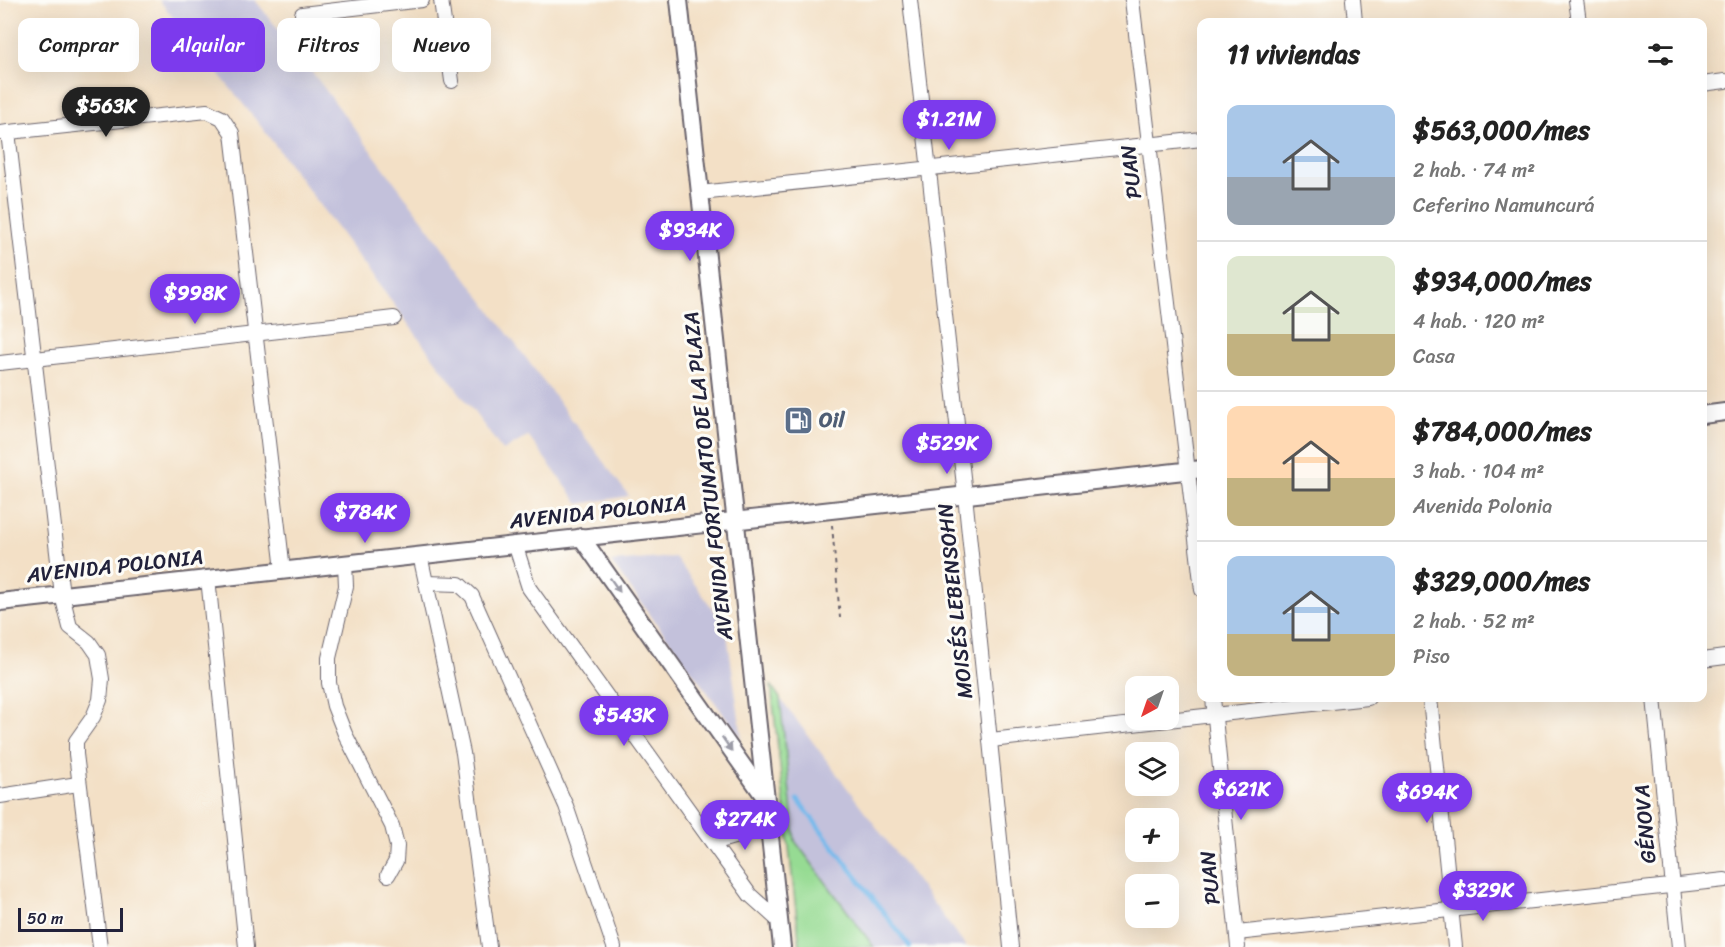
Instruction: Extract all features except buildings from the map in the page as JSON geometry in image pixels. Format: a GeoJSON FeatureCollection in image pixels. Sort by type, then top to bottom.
{"type":"FeatureCollection","features":[{"type":"Feature","properties":{"kind":"main road","name":"AVENIDA FORTUNATO DE LA PLAZA"},"geometry":{"type":"LineString","coordinates":[[679,0],[782,947]]}},
{"type":"Feature","properties":{"kind":"main road"},"geometry":{"type":"LineString","coordinates":[[1707,414],[1725,412]]}},
{"type":"Feature","properties":{"kind":"main road","name":"AVENIDA POLONIA"},"geometry":{"type":"LineString","coordinates":[[0,602],[1195,470]]}},
{"type":"Feature","properties":{"kind":"main road"},"geometry":{"type":"LineString","coordinates":[[582,537],[765,799]]}},
{"type":"Feature","properties":{"kind":"street"},"geometry":{"type":"LineString","coordinates":[[302,14],[422,0]]}},
{"type":"Feature","properties":{"kind":"street"},"geometry":{"type":"LineString","coordinates":[[441,0],[452,81]]}},
{"type":"Feature","properties":{"kind":"street","name":"MOISÉS LEBENSOHN"},"geometry":{"type":"LineString","coordinates":[[910,0],[965,495],[1011,947]]}},
{"type":"Feature","properties":{"kind":"street","name":"PUAN"},"geometry":{"type":"LineString","coordinates":[[1132,0],[1149,145],[1195,470],[1197,504]]}},
{"type":"Feature","properties":{"kind":"street"},"geometry":{"type":"LineString","coordinates":[[1353,0],[1355,18]]}},
{"type":"Feature","properties":{"kind":"street"},"geometry":{"type":"LineString","coordinates":[[1576,0],[1578,18]]}},
{"type":"Feature","properties":{"kind":"street"},"geometry":{"type":"LineString","coordinates":[[1707,83],[1725,81]]}},
{"type":"Feature","properties":{"kind":"street"},"geometry":{"type":"LineString","coordinates":[[100,947],[78,784],[76,741],[93,717],[100,700],[102,679],[98,655],[89,642],[70,627],[62,595],[4,133],[207,111],[222,118],[232,133],[283,570]]}},
{"type":"Feature","properties":{"kind":"street"},"geometry":{"type":"LineString","coordinates":[[700,193],[1197,140]]}},
{"type":"Feature","properties":{"kind":"street"},"geometry":{"type":"LineString","coordinates":[[0,363],[394,318]]}},
{"type":"Feature","properties":{"kind":"street"},"geometry":{"type":"LineString","coordinates":[[515,544],[529,588],[750,895],[779,921]]}},
{"type":"Feature","properties":{"kind":"street"},"geometry":{"type":"LineString","coordinates":[[420,555],[463,753],[489,947]]}},
{"type":"Feature","properties":{"kind":"street"},"geometry":{"type":"LineString","coordinates":[[345,563],[346,586],[329,658],[329,683],[334,706],[345,734],[392,826],[397,846],[396,861],[388,875]]}},
{"type":"Feature","properties":{"kind":"street"},"geometry":{"type":"LineString","coordinates":[[208,578],[246,947]]}},
{"type":"Feature","properties":{"kind":"street"},"geometry":{"type":"LineString","coordinates":[[426,583],[459,584],[466,588],[472,596],[566,806],[614,947]]}},
{"type":"Feature","properties":{"kind":"street"},"geometry":{"type":"LineString","coordinates":[[1707,659],[1725,657]]}},
{"type":"Feature","properties":{"kind":"street","name":"PUAN"},"geometry":{"type":"LineString","coordinates":[[1213,702],[1237,940]]}},
{"type":"Feature","properties":{"kind":"street"},"geometry":{"type":"LineString","coordinates":[[1179,719],[1332,702]]}},
{"type":"Feature","properties":{"kind":"street"},"geometry":{"type":"LineString","coordinates":[[1430,702],[1455,947]]}},
{"type":"Feature","properties":{"kind":"street","name":"GÉNOVA"},"geometry":{"type":"LineString","coordinates":[[1654,702],[1679,947]]}},
{"type":"Feature","properties":{"kind":"street"},"geometry":{"type":"LineString","coordinates":[[991,740],[1125,725]]}},
{"type":"Feature","properties":{"kind":"street"},"geometry":{"type":"LineString","coordinates":[[0,796],[78,784]]}},
{"type":"Feature","properties":{"kind":"street"},"geometry":{"type":"LineString","coordinates":[[712,843],[768,827]]}},
{"type":"Feature","properties":{"kind":"street"},"geometry":{"type":"LineString","coordinates":[[1237,940],[1451,909],[1725,880]]}},
{"type":"Feature","properties":{"kind":"path"},"geometry":{"type":"LineString","coordinates":[[831,509],[840,618]]}},
{"type":"Feature","properties":{"kind":"shaded area"},"geometry":{"type":"Polygon","coordinates":[[[159,0],[255,0],[277,28],[277,72],[312,72],[629,496],[579,504],[528,436],[503,451],[260,125],[217,72],[265,72],[265,18],[174,18],[159,0]]]}},
{"type":"Feature","properties":{"kind":"shaded area"},"geometry":{"type":"Polygon","coordinates":[[[675,557],[726,627],[742,739],[611,562],[675,557]]]}},
{"type":"Feature","properties":{"kind":"shaded area"},"geometry":{"type":"Polygon","coordinates":[[[780,698],[966,947],[874,947],[795,841],[780,698]]]}},
{"type":"Feature","properties":{"kind":"green space"},"geometry":{"type":"Polygon","coordinates":[[[771,685],[780,698],[795,841],[874,947],[800,947],[771,685]]]}},
{"type":"Feature","properties":{"kind":"waterway"},"geometry":{"type":"LineString","coordinates":[[798,800],[910,947]]}},
{"type":"Feature","properties":{"kind":"place","name":"Oil"},"geometry":{"type":"Point","coordinates":[798,420]}}]}
